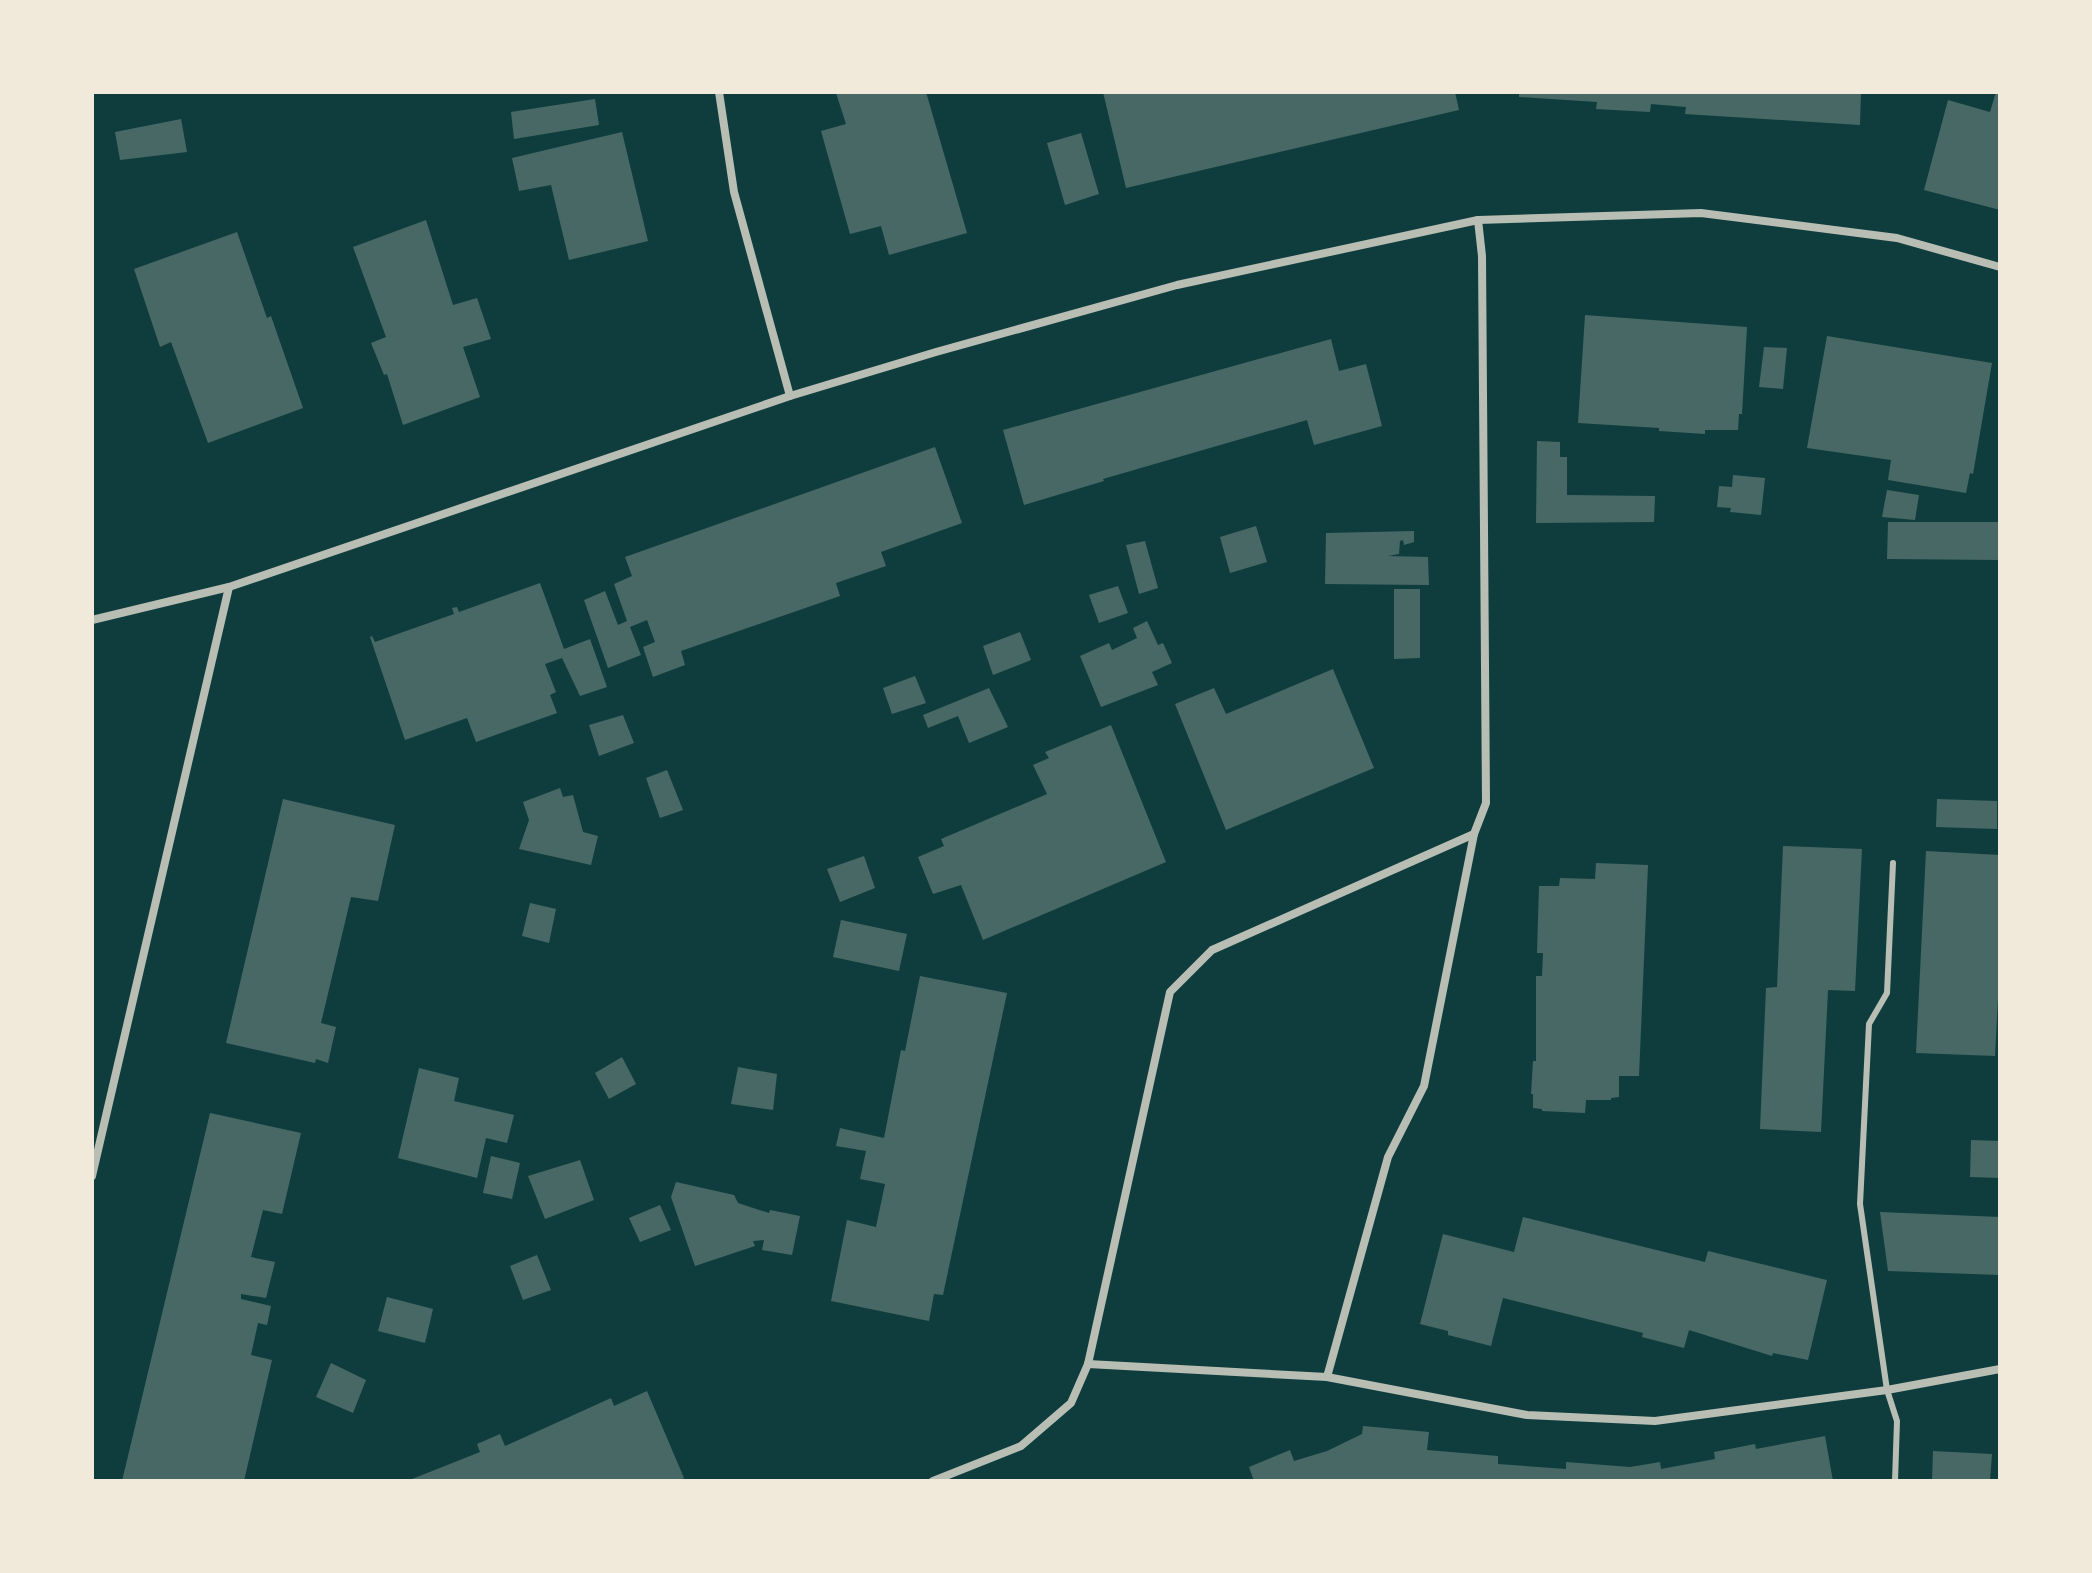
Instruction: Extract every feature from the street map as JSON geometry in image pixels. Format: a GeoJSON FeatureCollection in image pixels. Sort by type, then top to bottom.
{"type":"FeatureCollection","features":[{"type":"Feature","properties":{"kind":"street"},"geometry":{"type":"LineString","coordinates":[[719,92],[734,192],[790,396]]}},
{"type":"Feature","properties":{"kind":"street"},"geometry":{"type":"LineString","coordinates":[[92,620],[229,587],[790,396],[936,352],[1177,285],[1478,220],[1701,213],[1897,238],[2000,267]]}},
{"type":"Feature","properties":{"kind":"street"},"geometry":{"type":"LineString","coordinates":[[1327,1377],[1388,1157],[1424,1086],[1474,834],[1486,803],[1482,256],[1478,220]]}},
{"type":"Feature","properties":{"kind":"street"},"geometry":{"type":"LineString","coordinates":[[92,1176],[229,587]]}},
{"type":"Feature","properties":{"kind":"street"},"geometry":{"type":"LineString","coordinates":[[933,1481],[1021,1446],[1071,1403],[1088,1364],[1170,992],[1212,950],[1474,834]]}},
{"type":"Feature","properties":{"kind":"street"},"geometry":{"type":"LineString","coordinates":[[1088,1364],[1327,1377],[1527,1415],[1655,1421],[1887,1390],[2000,1369]]}},
{"type":"Feature","properties":{"kind":"lane"},"geometry":{"type":"LineString","coordinates":[[1893,863],[1887,993],[1869,1024],[1860,1204],[1887,1390],[1897,1421],[1895,1481]]}},
{"type":"Feature","properties":{"kind":"building"},"geometry":{"type":"Polygon","coordinates":[[[926,92],[967,233],[889,255],[881,226],[850,234],[821,131],[846,124],[836,93],[926,92]]]}},
{"type":"Feature","properties":{"kind":"building"},"geometry":{"type":"Polygon","coordinates":[[[1103,92],[1455,92],[1459,110],[1126,188],[1103,92]]]}},
{"type":"Feature","properties":{"kind":"building"},"geometry":{"type":"Polygon","coordinates":[[[1519,92],[1861,92],[1860,125],[1685,114],[1686,107],[1651,104],[1650,112],[1596,109],[1597,102],[1519,97],[1519,92]]]}},
{"type":"Feature","properties":{"kind":"building"},"geometry":{"type":"Polygon","coordinates":[[[1996,92],[2000,92],[2000,210],[1924,190],[1948,100],[1990,112],[1996,92]]]}},
{"type":"Feature","properties":{"kind":"building"},"geometry":{"type":"Polygon","coordinates":[[[595,99],[599,125],[514,139],[511,112],[595,99]]]}},
{"type":"Feature","properties":{"kind":"building"},"geometry":{"type":"Polygon","coordinates":[[[181,119],[187,152],[120,160],[115,132],[181,119]]]}},
{"type":"Feature","properties":{"kind":"building"},"geometry":{"type":"Polygon","coordinates":[[[622,132],[648,241],[569,260],[551,185],[519,191],[512,158],[622,132]]]}},
{"type":"Feature","properties":{"kind":"building"},"geometry":{"type":"Polygon","coordinates":[[[1081,133],[1099,194],[1065,205],[1047,143],[1081,133]]]}},
{"type":"Feature","properties":{"kind":"building"},"geometry":{"type":"Polygon","coordinates":[[[426,220],[453,305],[477,298],[491,339],[463,347],[480,397],[403,425],[387,374],[384,375],[371,343],[386,337],[353,247],[426,220]]]}},
{"type":"Feature","properties":{"kind":"building"},"geometry":{"type":"Polygon","coordinates":[[[237,232],[303,408],[208,443],[171,342],[160,347],[134,269],[237,232]]]}},
{"type":"Feature","properties":{"kind":"building"},"geometry":{"type":"Polygon","coordinates":[[[1585,315],[1747,327],[1742,414],[1739,414],[1738,430],[1705,430],[1705,434],[1578,423],[1585,315]]]}},
{"type":"Feature","properties":{"kind":"building"},"geometry":{"type":"Polygon","coordinates":[[[1827,336],[1992,363],[1973,474],[1970,473],[1966,493],[1888,480],[1891,460],[1807,448],[1827,336]]]}},
{"type":"Feature","properties":{"kind":"building"},"geometry":{"type":"Polygon","coordinates":[[[1331,339],[1339,371],[1366,364],[1382,426],[1314,445],[1307,420],[1024,505],[1003,430],[1331,339]]]}},
{"type":"Feature","properties":{"kind":"building"},"geometry":{"type":"Polygon","coordinates":[[[1764,347],[1787,348],[1783,389],[1759,387],[1764,347]]]}},
{"type":"Feature","properties":{"kind":"building"},"geometry":{"type":"Polygon","coordinates":[[[1537,441],[1560,442],[1560,457],[1567,457],[1567,495],[1655,496],[1654,522],[1536,523],[1537,441]]]}},
{"type":"Feature","properties":{"kind":"building"},"geometry":{"type":"Polygon","coordinates":[[[935,447],[962,523],[881,552],[886,566],[836,583],[840,596],[681,651],[685,665],[653,677],[643,647],[655,642],[647,620],[630,627],[641,655],[608,668],[584,600],[605,591],[618,625],[627,621],[614,584],[632,576],[625,557],[935,447]]]}},
{"type":"Feature","properties":{"kind":"building"},"geometry":{"type":"Polygon","coordinates":[[[1733,475],[1765,478],[1761,515],[1730,512],[1731,508],[1717,507],[1719,486],[1732,487],[1733,475]]]}},
{"type":"Feature","properties":{"kind":"building"},"geometry":{"type":"Polygon","coordinates":[[[1887,490],[1919,495],[1915,520],[1882,517],[1887,490]]]}},
{"type":"Feature","properties":{"kind":"building"},"geometry":{"type":"Polygon","coordinates":[[[1888,522],[2000,522],[2000,560],[1887,559],[1888,522]]]}},
{"type":"Feature","properties":{"kind":"building"},"geometry":{"type":"Polygon","coordinates":[[[1256,526],[1267,562],[1230,573],[1220,537],[1256,526]]]}},
{"type":"Feature","properties":{"kind":"building"},"geometry":{"type":"Polygon","coordinates":[[[1414,531],[1414,542],[1404,545],[1403,540],[1400,541],[1399,554],[1388,556],[1428,557],[1429,585],[1325,584],[1326,533],[1414,531]]]}},
{"type":"Feature","properties":{"kind":"building"},"geometry":{"type":"Polygon","coordinates":[[[1145,541],[1158,588],[1139,594],[1126,545],[1145,541]]]}},
{"type":"Feature","properties":{"kind":"building"},"geometry":{"type":"Polygon","coordinates":[[[540,583],[564,649],[590,639],[607,687],[580,696],[562,658],[545,664],[556,692],[550,695],[557,713],[476,742],[467,718],[405,740],[370,637],[375,642],[454,614],[452,608],[457,607],[459,612],[540,583]]]}},
{"type":"Feature","properties":{"kind":"building"},"geometry":{"type":"Polygon","coordinates":[[[1118,586],[1128,613],[1099,623],[1089,595],[1118,586]]]}},
{"type":"Feature","properties":{"kind":"building"},"geometry":{"type":"Polygon","coordinates":[[[1394,589],[1420,589],[1420,658],[1394,659],[1394,589]]]}},
{"type":"Feature","properties":{"kind":"building"},"geometry":{"type":"Polygon","coordinates":[[[1147,621],[1158,645],[1163,643],[1172,663],[1152,672],[1158,685],[1101,707],[1080,656],[1109,643],[1112,650],[1137,638],[1133,628],[1147,621]]]}},
{"type":"Feature","properties":{"kind":"building"},"geometry":{"type":"Polygon","coordinates":[[[1020,632],[1031,660],[993,675],[983,646],[1020,632]]]}},
{"type":"Feature","properties":{"kind":"building"},"geometry":{"type":"Polygon","coordinates":[[[1333,669],[1374,768],[1226,830],[1175,704],[1214,688],[1226,714],[1333,669]]]}},
{"type":"Feature","properties":{"kind":"building"},"geometry":{"type":"Polygon","coordinates":[[[915,676],[926,703],[892,714],[883,688],[915,676]]]}},
{"type":"Feature","properties":{"kind":"building"},"geometry":{"type":"Polygon","coordinates":[[[989,688],[1008,727],[969,743],[958,716],[928,728],[923,715],[989,688]]]}},
{"type":"Feature","properties":{"kind":"building"},"geometry":{"type":"Polygon","coordinates":[[[623,715],[634,743],[599,756],[589,725],[623,715]]]}},
{"type":"Feature","properties":{"kind":"building"},"geometry":{"type":"Polygon","coordinates":[[[1111,725],[1166,862],[983,940],[961,885],[933,894],[918,857],[944,846],[941,839],[1047,794],[1033,765],[1049,758],[1045,752],[1111,725]]]}},
{"type":"Feature","properties":{"kind":"building"},"geometry":{"type":"Polygon","coordinates":[[[667,770],[683,810],[660,818],[646,778],[667,770]]]}},
{"type":"Feature","properties":{"kind":"building"},"geometry":{"type":"Polygon","coordinates":[[[560,788],[563,797],[573,795],[583,832],[598,836],[591,865],[519,849],[529,820],[523,802],[560,788]]]}},
{"type":"Feature","properties":{"kind":"building"},"geometry":{"type":"Polygon","coordinates":[[[283,799],[395,825],[378,901],[351,897],[321,1023],[336,1027],[328,1063],[316,1059],[315,1063],[226,1043],[283,799]]]}},
{"type":"Feature","properties":{"kind":"building"},"geometry":{"type":"Polygon","coordinates":[[[1937,799],[1997,801],[1997,829],[1936,827],[1937,799]]]}},
{"type":"Feature","properties":{"kind":"building"},"geometry":{"type":"Polygon","coordinates":[[[1783,846],[1862,849],[1855,991],[1828,990],[1821,1132],[1760,1129],[1766,988],[1777,987],[1783,846]]]}},
{"type":"Feature","properties":{"kind":"building"},"geometry":{"type":"Polygon","coordinates":[[[1926,851],[2000,855],[2000,958],[1995,1056],[1916,1053],[1926,851]]]}},
{"type":"Feature","properties":{"kind":"building"},"geometry":{"type":"Polygon","coordinates":[[[864,856],[875,888],[840,902],[827,869],[864,856]]]}},
{"type":"Feature","properties":{"kind":"building"},"geometry":{"type":"Polygon","coordinates":[[[1596,863],[1648,865],[1639,1076],[1619,1076],[1619,1097],[1586,1100],[1585,1113],[1542,1111],[1533,1108],[1531,1094],[1533,1061],[1536,1061],[1536,976],[1542,976],[1543,953],[1537,953],[1539,886],[1559,886],[1560,878],[1595,879],[1596,863]]]}},
{"type":"Feature","properties":{"kind":"building"},"geometry":{"type":"Polygon","coordinates":[[[530,903],[556,909],[549,943],[522,936],[530,903]]]}},
{"type":"Feature","properties":{"kind":"building"},"geometry":{"type":"Polygon","coordinates":[[[841,920],[907,934],[899,971],[833,957],[841,920]]]}},
{"type":"Feature","properties":{"kind":"building"},"geometry":{"type":"Polygon","coordinates":[[[920,976],[1007,993],[943,1295],[934,1294],[929,1321],[831,1301],[847,1220],[876,1227],[885,1184],[860,1179],[866,1151],[836,1146],[840,1128],[884,1138],[901,1050],[905,1051],[920,976]]]}},
{"type":"Feature","properties":{"kind":"building"},"geometry":{"type":"Polygon","coordinates":[[[622,1057],[636,1084],[609,1099],[595,1073],[622,1057]]]}},
{"type":"Feature","properties":{"kind":"building"},"geometry":{"type":"Polygon","coordinates":[[[738,1067],[777,1074],[773,1110],[731,1104],[738,1067]]]}},
{"type":"Feature","properties":{"kind":"building"},"geometry":{"type":"Polygon","coordinates":[[[419,1068],[459,1078],[454,1101],[514,1115],[507,1143],[486,1138],[477,1178],[398,1158],[419,1068]]]}},
{"type":"Feature","properties":{"kind":"building"},"geometry":{"type":"Polygon","coordinates":[[[210,1113],[301,1133],[282,1214],[263,1210],[251,1257],[275,1262],[266,1298],[241,1294],[241,1299],[271,1306],[267,1325],[258,1323],[251,1355],[272,1360],[244,1481],[122,1481],[210,1113]]]}},
{"type":"Feature","properties":{"kind":"building"},"geometry":{"type":"Polygon","coordinates":[[[1971,1140],[2000,1141],[2000,1178],[1970,1177],[1971,1140]]]}},
{"type":"Feature","properties":{"kind":"building"},"geometry":{"type":"Polygon","coordinates":[[[491,1156],[520,1163],[512,1199],[483,1193],[491,1156]]]}},
{"type":"Feature","properties":{"kind":"building"},"geometry":{"type":"Polygon","coordinates":[[[580,1160],[594,1200],[545,1219],[528,1176],[580,1160]]]}},
{"type":"Feature","properties":{"kind":"building"},"geometry":{"type":"Polygon","coordinates":[[[676,1182],[734,1195],[738,1203],[769,1213],[770,1210],[800,1216],[792,1255],[762,1250],[764,1240],[753,1241],[755,1246],[695,1266],[671,1197],[676,1182]]]}},
{"type":"Feature","properties":{"kind":"building"},"geometry":{"type":"Polygon","coordinates":[[[660,1205],[671,1230],[640,1242],[629,1218],[660,1205]]]}},
{"type":"Feature","properties":{"kind":"building"},"geometry":{"type":"Polygon","coordinates":[[[1880,1212],[2000,1217],[2000,1275],[1888,1271],[1880,1212]]]}},
{"type":"Feature","properties":{"kind":"building"},"geometry":{"type":"Polygon","coordinates":[[[1523,1217],[1705,1262],[1708,1251],[1827,1280],[1808,1360],[1773,1353],[1772,1356],[1689,1330],[1684,1348],[1642,1337],[1643,1333],[1503,1298],[1491,1346],[1420,1324],[1443,1234],[1514,1252],[1523,1217]]]}},
{"type":"Feature","properties":{"kind":"building"},"geometry":{"type":"Polygon","coordinates":[[[537,1255],[551,1290],[523,1300],[510,1266],[537,1255]]]}},
{"type":"Feature","properties":{"kind":"building"},"geometry":{"type":"Polygon","coordinates":[[[387,1297],[433,1309],[425,1343],[378,1331],[387,1297]]]}},
{"type":"Feature","properties":{"kind":"building"},"geometry":{"type":"Polygon","coordinates":[[[331,1363],[366,1380],[353,1413],[316,1397],[331,1363]]]}},
{"type":"Feature","properties":{"kind":"building"},"geometry":{"type":"Polygon","coordinates":[[[647,1391],[684,1478],[680,1481],[407,1481],[480,1452],[477,1444],[500,1434],[505,1446],[611,1398],[614,1406],[647,1391]]]}},
{"type":"Feature","properties":{"kind":"building"},"geometry":{"type":"Polygon","coordinates":[[[1363,1426],[1429,1432],[1427,1450],[1498,1456],[1498,1464],[1566,1469],[1566,1462],[1630,1467],[1660,1462],[1661,1469],[1715,1459],[1714,1452],[1755,1444],[1756,1449],[1825,1436],[1833,1481],[1254,1481],[1249,1467],[1290,1450],[1294,1461],[1327,1451],[1362,1434],[1363,1426]]]}},
{"type":"Feature","properties":{"kind":"building"},"geometry":{"type":"Polygon","coordinates":[[[1933,1451],[1992,1454],[1990,1481],[1932,1481],[1933,1451]]]}}]}
